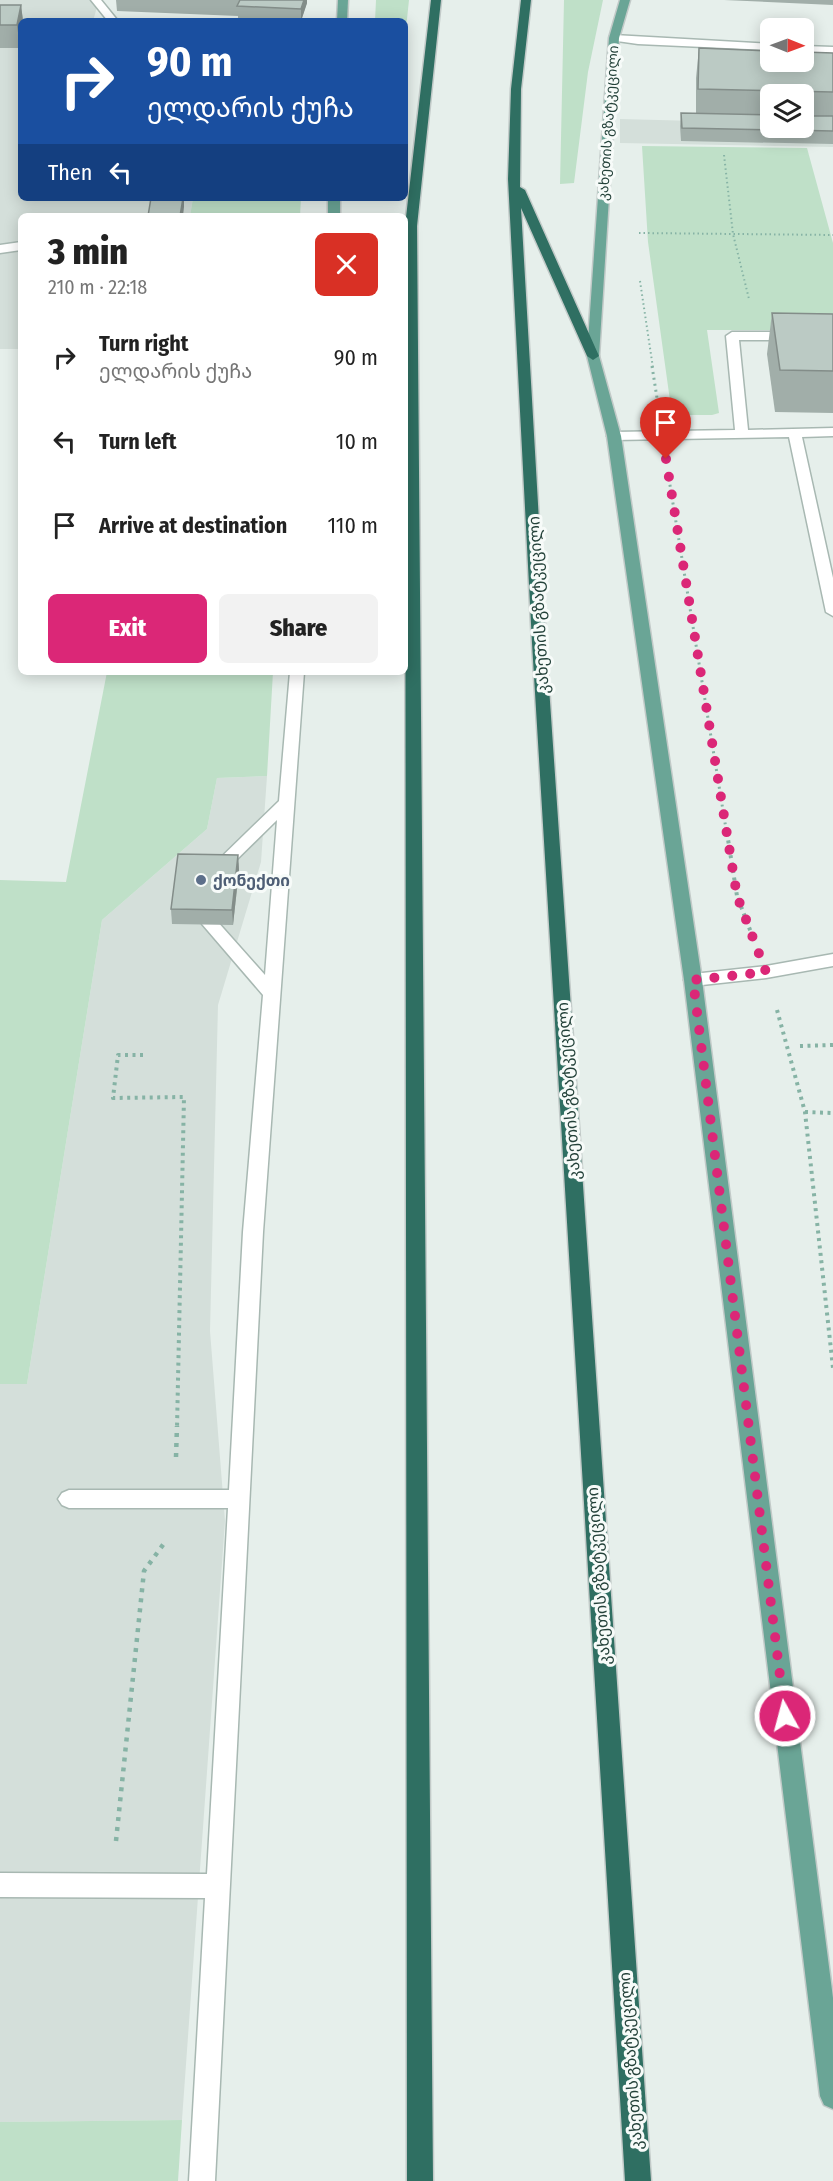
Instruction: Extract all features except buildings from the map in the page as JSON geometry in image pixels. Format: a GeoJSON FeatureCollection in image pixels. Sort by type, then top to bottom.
{"type":"FeatureCollection","features":[{"type":"Feature","properties":{"kind":"highway"},"geometry":{"type":"LineString","coordinates":[[420,2181],[411,226],[436,0]]}},
{"type":"Feature","properties":{"kind":"highway","name":"კახეთის გზატკეცილი"},"geometry":{"type":"LineString","coordinates":[[526,0],[516,89],[514,179],[539,643],[638,2181]]}},
{"type":"Feature","properties":{"kind":"highway"},"geometry":{"type":"LineString","coordinates":[[514,179],[593,356]]}},
{"type":"Feature","properties":{"kind":"highway"},"geometry":{"type":"LineString","coordinates":[[408,238],[411,226]]}},
{"type":"Feature","properties":{"kind":"highway"},"geometry":{"type":"LineString","coordinates":[[408,522],[413,537]]}},
{"type":"Feature","properties":{"kind":"main road"},"geometry":{"type":"LineString","coordinates":[[342,18],[344,0]]}},
{"type":"Feature","properties":{"kind":"main road","name":"კახეთის გზატკეცილი"},"geometry":{"type":"LineString","coordinates":[[625,0],[614,38],[593,356],[614,436],[693,980],[833,2096]]}},
{"type":"Feature","properties":{"kind":"street"},"geometry":{"type":"LineString","coordinates":[[96,0],[110,18]]}},
{"type":"Feature","properties":{"kind":"street"},"geometry":{"type":"LineString","coordinates":[[614,38],[760,47]]}},
{"type":"Feature","properties":{"kind":"street"},"geometry":{"type":"LineString","coordinates":[[814,49],[833,50]]}},
{"type":"Feature","properties":{"kind":"street"},"geometry":{"type":"LineString","coordinates":[[0,249],[18,246]]}},
{"type":"Feature","properties":{"kind":"street"},"geometry":{"type":"LineString","coordinates":[[742,434],[732,336],[833,336]]}},
{"type":"Feature","properties":{"kind":"street"},"geometry":{"type":"LineString","coordinates":[[614,436],[833,432]]}},
{"type":"Feature","properties":{"kind":"street"},"geometry":{"type":"LineString","coordinates":[[795,433],[833,612]]}},
{"type":"Feature","properties":{"kind":"street"},"geometry":{"type":"LineString","coordinates":[[202,2181],[253,1232],[297,675]]}},
{"type":"Feature","properties":{"kind":"street"},"geometry":{"type":"LineString","coordinates":[[217,869],[287,802]]}},
{"type":"Feature","properties":{"kind":"street"},"geometry":{"type":"LineString","coordinates":[[210,924],[272,994]]}},
{"type":"Feature","properties":{"kind":"street"},"geometry":{"type":"LineString","coordinates":[[693,980],[766,972],[833,960]]}},
{"type":"Feature","properties":{"kind":"street"},"geometry":{"type":"LineString","coordinates":[[69,1499],[239,1499]]}},
{"type":"Feature","properties":{"kind":"street"},"geometry":{"type":"LineString","coordinates":[[0,1886],[218,1886]]}},
{"type":"Feature","properties":{"kind":"path"},"geometry":{"type":"LineString","coordinates":[[724,155],[733,234],[758,336]]}},
{"type":"Feature","properties":{"kind":"path"},"geometry":{"type":"LineString","coordinates":[[633,233],[833,235]]}},
{"type":"Feature","properties":{"kind":"path"},"geometry":{"type":"LineString","coordinates":[[640,278],[662,435],[737,896],[766,972],[805,1112],[833,1368]]}},
{"type":"Feature","properties":{"kind":"path"},"geometry":{"type":"LineString","coordinates":[[800,1046],[833,1045]]}},
{"type":"Feature","properties":{"kind":"path"},"geometry":{"type":"LineString","coordinates":[[143,1055],[118,1055],[113,1098],[184,1097]]}},
{"type":"Feature","properties":{"kind":"path"},"geometry":{"type":"LineString","coordinates":[[805,1112],[833,1113]]}},
{"type":"Feature","properties":{"kind":"shaded area"},"geometry":{"type":"Polygon","coordinates":[[[0,0],[99,0],[94,18],[18,18],[18,201],[192,201],[190,213],[18,213],[18,349],[0,349],[0,0]]]}},
{"type":"Feature","properties":{"kind":"shaded area"},"geometry":{"type":"Polygon","coordinates":[[[620,119],[760,123],[760,138],[814,138],[814,126],[833,125],[833,147],[620,143],[620,119]]]}},
{"type":"Feature","properties":{"kind":"shaded area"},"geometry":{"type":"Polygon","coordinates":[[[267,776],[261,862],[218,1005],[210,1331],[225,1521],[182,2120],[0,2122],[0,1384],[27,1384],[102,920],[207,829],[217,778],[267,776]]]}},
{"type":"Feature","properties":{"kind":"green space"},"geometry":{"type":"Polygon","coordinates":[[[376,0],[409,0],[407,18],[375,18],[376,0]]]}},
{"type":"Feature","properties":{"kind":"green space"},"geometry":{"type":"Polygon","coordinates":[[[564,0],[603,0],[588,72],[574,183],[560,184],[564,0]]]}},
{"type":"Feature","properties":{"kind":"green space"},"geometry":{"type":"Polygon","coordinates":[[[642,146],[807,148],[833,243],[833,321],[800,330],[707,330],[719,413],[712,415],[672,415],[648,242],[642,146]]]}},
{"type":"Feature","properties":{"kind":"green space"},"geometry":{"type":"Polygon","coordinates":[[[192,201],[301,201],[300,213],[190,213],[192,201]]]}},
{"type":"Feature","properties":{"kind":"green space"},"geometry":{"type":"Polygon","coordinates":[[[106,675],[273,675],[267,776],[217,778],[207,829],[102,920],[27,1384],[0,1384],[0,880],[66,882],[106,675]]]}},
{"type":"Feature","properties":{"kind":"green space"},"geometry":{"type":"Polygon","coordinates":[[[182,2120],[178,2181],[0,2181],[0,2122],[182,2120]]]}},
{"type":"Feature","properties":{"kind":"place","name":"ქონექთი"},"geometry":{"type":"Point","coordinates":[201,880]}},
{"type":"Feature","properties":{"kind":"route"},"geometry":{"type":"LineString","coordinates":[[666,459],[737,896],[766,972],[693,980],[785,1716]]}}]}
